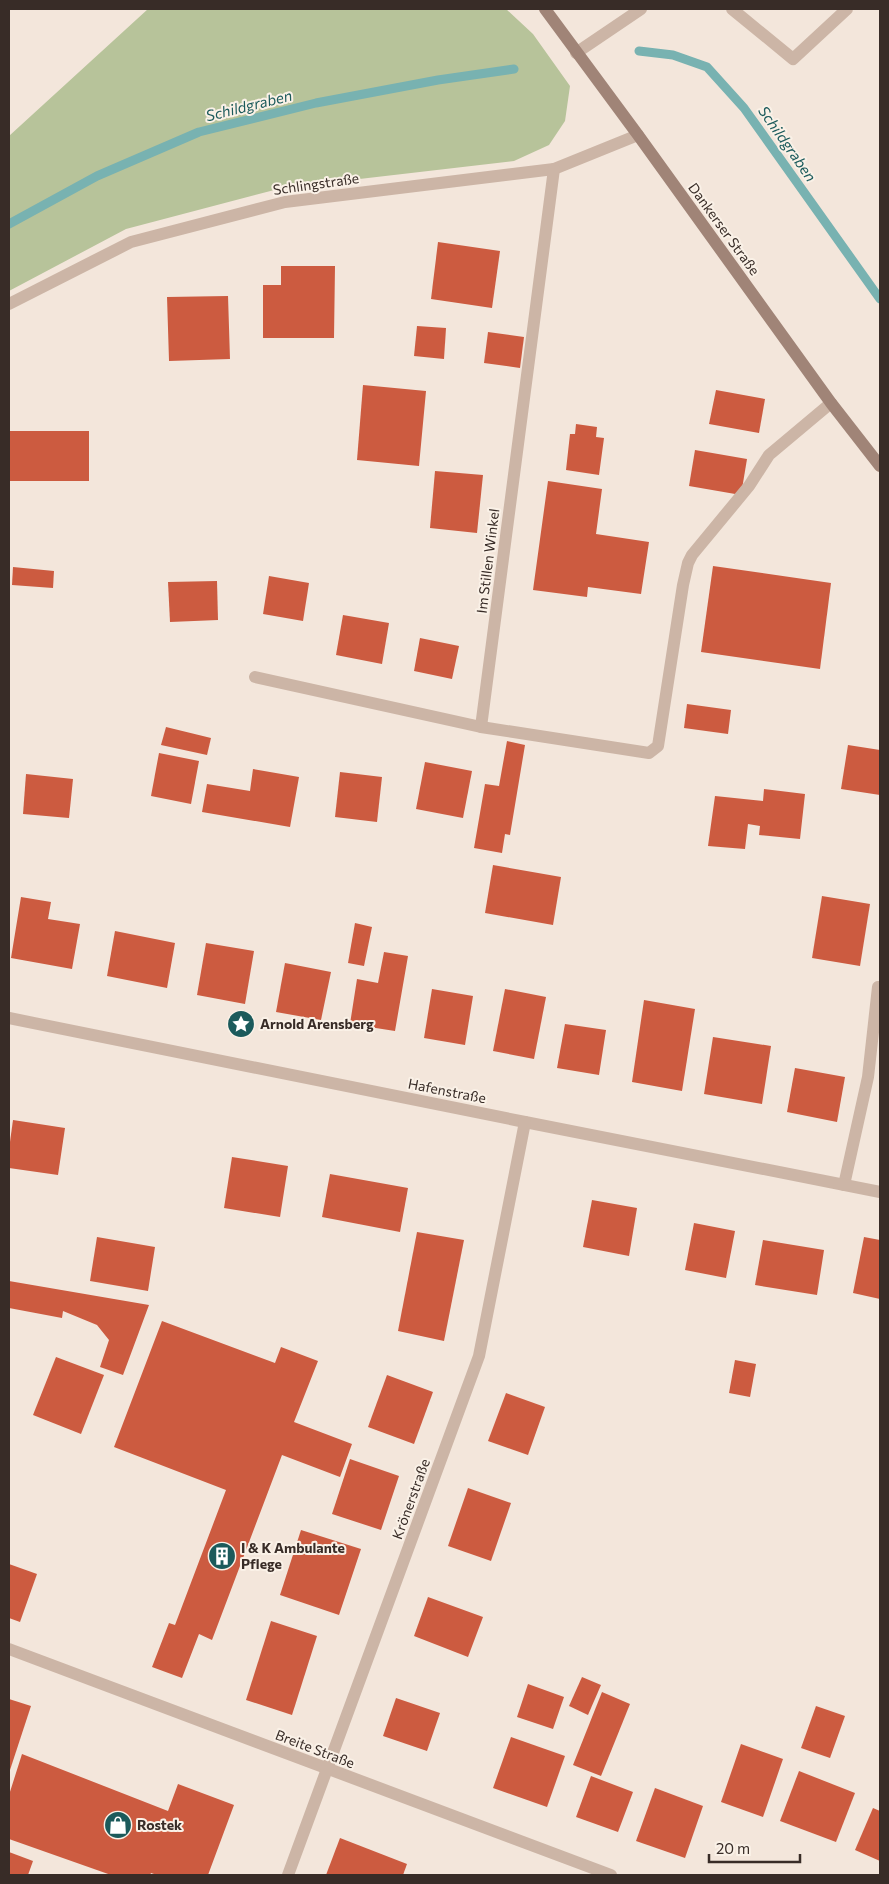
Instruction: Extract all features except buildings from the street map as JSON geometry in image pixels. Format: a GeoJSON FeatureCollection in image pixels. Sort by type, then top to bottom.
{"type":"FeatureCollection","features":[{"type":"Feature","properties":{"kind":"main road","name":"Dankerser Straße"},"geometry":{"type":"LineString","coordinates":[[545,9],[831,402],[880,466]]}},
{"type":"Feature","properties":{"kind":"street"},"geometry":{"type":"LineString","coordinates":[[576,53],[641,9]]}},
{"type":"Feature","properties":{"kind":"street"},"geometry":{"type":"LineString","coordinates":[[732,9],[792,59],[847,9]]}},
{"type":"Feature","properties":{"kind":"street","name":"Schlingstraße"},"geometry":{"type":"LineString","coordinates":[[9,304],[131,242],[285,202],[554,169],[638,135]]}},
{"type":"Feature","properties":{"kind":"street","name":"Im Stillen Winkel"},"geometry":{"type":"LineString","coordinates":[[481,727],[554,169]]}},
{"type":"Feature","properties":{"kind":"street"},"geometry":{"type":"LineString","coordinates":[[255,677],[481,727],[649,753],[658,746],[683,585],[688,563],[692,555],[748,486],[769,455],[831,402]]}},
{"type":"Feature","properties":{"kind":"street"},"geometry":{"type":"LineString","coordinates":[[844,1185],[868,1077],[878,987]]}},
{"type":"Feature","properties":{"kind":"street","name":"Hafenstraße"},"geometry":{"type":"LineString","coordinates":[[9,1018],[880,1192]]}},
{"type":"Feature","properties":{"kind":"street","name":"Krönerstraße"},"geometry":{"type":"LineString","coordinates":[[288,1875],[479,1356],[525,1122]]}},
{"type":"Feature","properties":{"kind":"street","name":"Breite Straße"},"geometry":{"type":"LineString","coordinates":[[9,1649],[611,1875]]}},
{"type":"Feature","properties":{"kind":"green space"},"geometry":{"type":"Polygon","coordinates":[[[148,9],[506,9],[533,34],[570,86],[565,121],[549,145],[514,161],[282,188],[126,229],[9,291],[9,136],[148,9]]]}},
{"type":"Feature","properties":{"kind":"waterway","name":"Schildgraben"},"geometry":{"type":"LineString","coordinates":[[639,51],[673,55],[707,67],[744,108],[880,299]]}},
{"type":"Feature","properties":{"kind":"waterway","name":"Schildgraben"},"geometry":{"type":"LineString","coordinates":[[9,224],[97,176],[199,132],[316,103],[438,80],[514,69]]}},
{"type":"Feature","properties":{"kind":"place","name":"Arnold Arensberg"},"geometry":{"type":"Point","coordinates":[241,1024]}},
{"type":"Feature","properties":{"kind":"place","name":"I & K Ambulante Pflege"},"geometry":{"type":"Point","coordinates":[222,1556]}},
{"type":"Feature","properties":{"kind":"place","name":"Rostek"},"geometry":{"type":"Point","coordinates":[118,1825]}}]}
